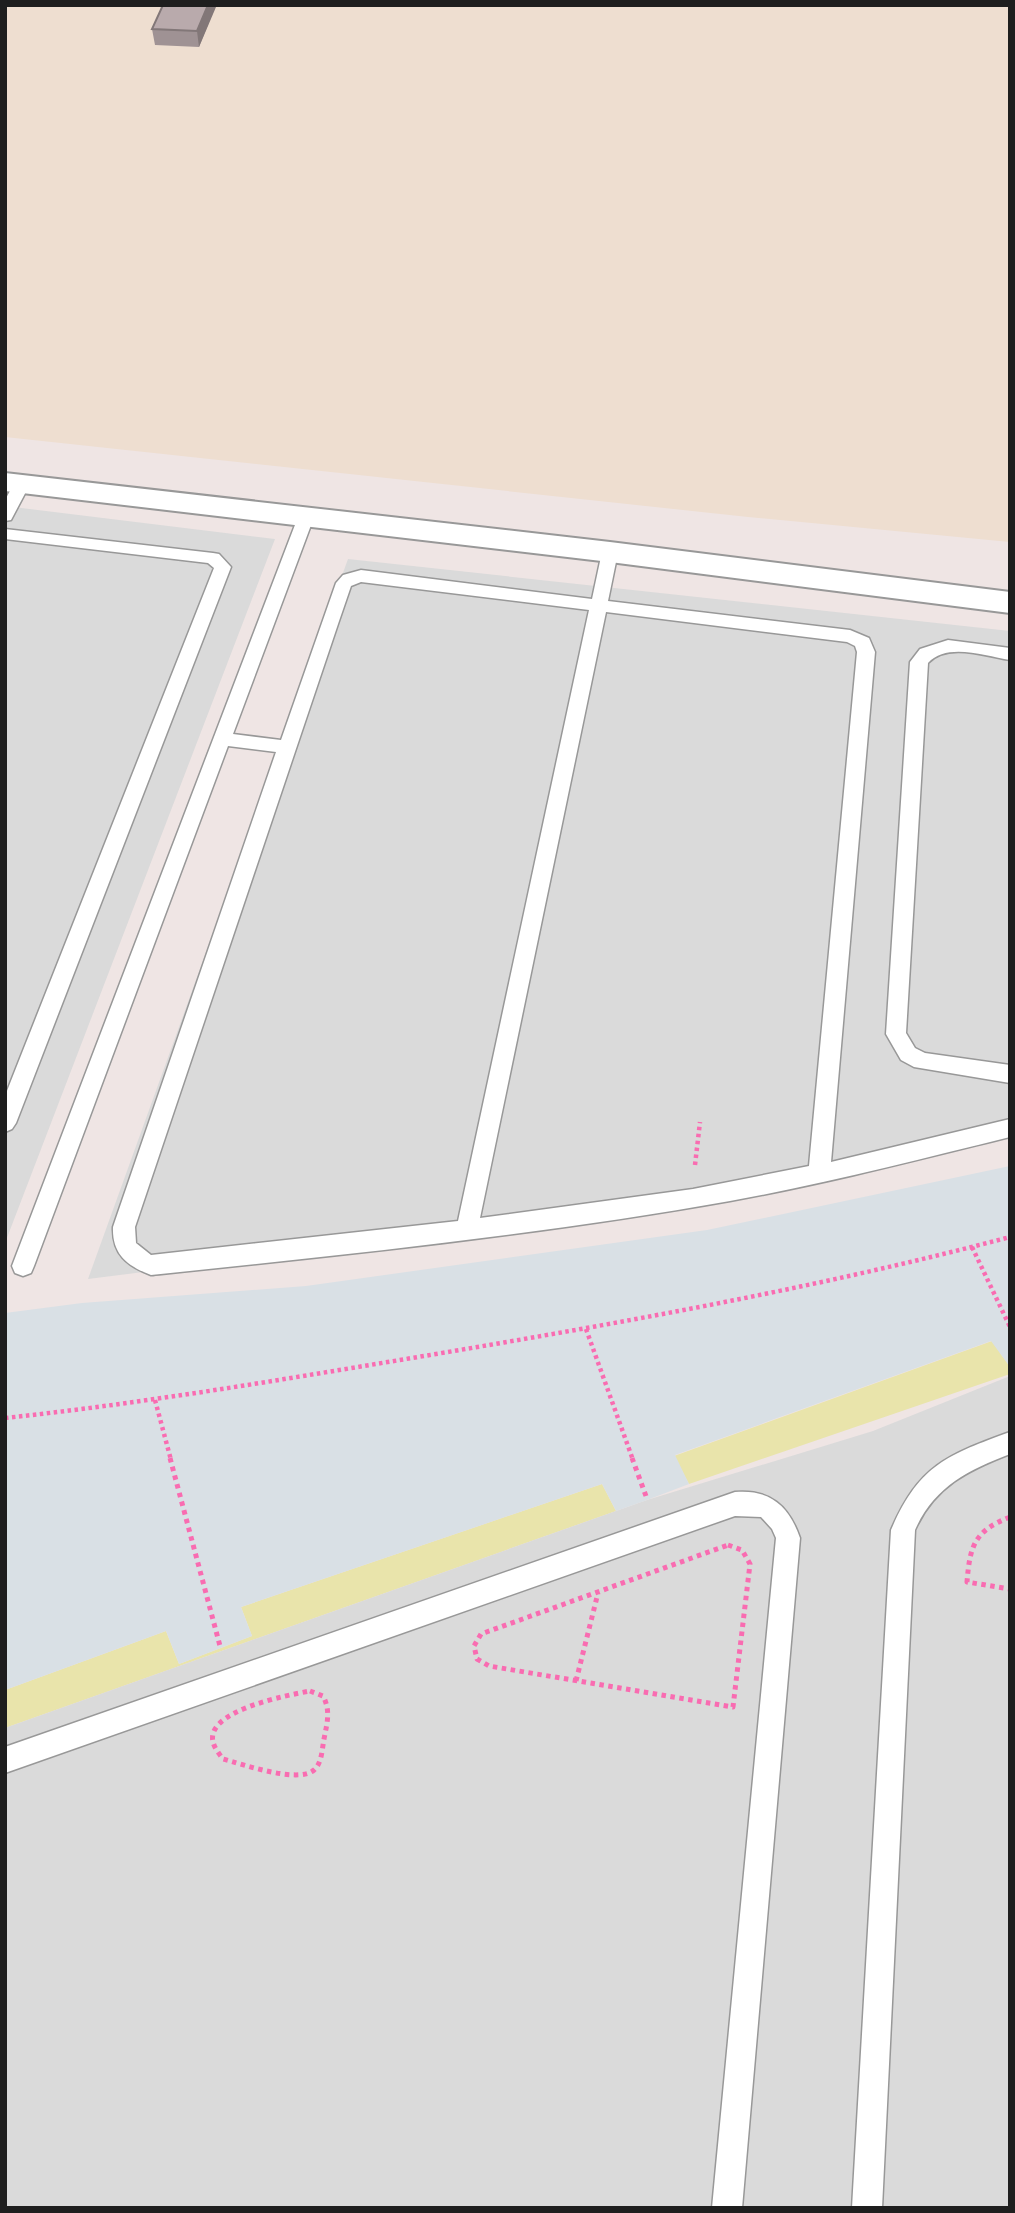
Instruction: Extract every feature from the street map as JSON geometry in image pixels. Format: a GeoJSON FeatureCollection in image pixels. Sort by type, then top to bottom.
{"type":"FeatureCollection","features":[{"type":"Feature","properties":{"kind":"street"},"geometry":{"type":"LineString","coordinates":[[14,483],[610,552],[1010,603]]}},
{"type":"Feature","properties":{"kind":"lane"},"geometry":{"type":"LineString","coordinates":[[5,516],[14,483]]}},
{"type":"Feature","properties":{"kind":"lane"},"geometry":{"type":"LineString","coordinates":[[23,1266],[306,517]]}},
{"type":"Feature","properties":{"kind":"lane"},"geometry":{"type":"LineString","coordinates":[[5,534],[213,558],[223,566],[5,1123]]}},
{"type":"Feature","properties":{"kind":"lane"},"geometry":{"type":"LineString","coordinates":[[467,1228],[610,552]]}},
{"type":"Feature","properties":{"kind":"lane"},"geometry":{"type":"LineString","coordinates":[[819,1173],[866,646],[850,636],[600,603],[361,576],[349,579],[342,588],[124,1227],[123,1239],[127,1251],[137,1260],[151,1265],[307,1250],[695,1197],[819,1173],[1010,1128]]}},
{"type":"Feature","properties":{"kind":"lane"},"geometry":{"type":"LineString","coordinates":[[1010,654],[947,647],[927,652],[919,662],[896,1034],[900,1045],[908,1054],[928,1063],[1010,1074]]}},
{"type":"Feature","properties":{"kind":"lane"},"geometry":{"type":"LineString","coordinates":[[222,739],[287,747]]}},
{"type":"Feature","properties":{"kind":"lane"},"geometry":{"type":"LineString","coordinates":[[867,2208],[903,1530],[918,1497],[944,1471],[1010,1443]]}},
{"type":"Feature","properties":{"kind":"lane"},"geometry":{"type":"LineString","coordinates":[[5,1760],[735,1504],[764,1504],[776,1512],[785,1524],[788,1538],[727,2208]]}},
{"type":"Feature","properties":{"kind":"path"},"geometry":{"type":"LineString","coordinates":[[5,1418],[155,1400],[586,1329],[777,1292],[1010,1237]]}},
{"type":"Feature","properties":{"kind":"path"},"geometry":{"type":"LineString","coordinates":[[972,1247],[1010,1326]]}},
{"type":"Feature","properties":{"kind":"path"},"geometry":{"type":"LineString","coordinates":[[586,1329],[647,1500]]}},
{"type":"Feature","properties":{"kind":"path"},"geometry":{"type":"LineString","coordinates":[[155,1400],[204,1596],[220,1648]]}},
{"type":"Feature","properties":{"kind":"path"},"geometry":{"type":"LineString","coordinates":[[1010,1517],[988,1525],[974,1539],[970,1549],[967,1582],[1010,1589]]}},
{"type":"Feature","properties":{"kind":"path"},"geometry":{"type":"LineString","coordinates":[[736,1546],[743,1550],[748,1557],[750,1571],[733,1707],[576,1681],[482,1664],[474,1646],[481,1634],[721,1547],[736,1546]]}},
{"type":"Feature","properties":{"kind":"path"},"geometry":{"type":"LineString","coordinates":[[576,1681],[598,1592]]}},
{"type":"Feature","properties":{"kind":"path"},"geometry":{"type":"LineString","coordinates":[[303,1692],[317,1692],[327,1702],[329,1710],[320,1761],[305,1776],[292,1775],[223,1759],[216,1752],[213,1739],[215,1728],[233,1712],[303,1692]]}},
{"type":"Feature","properties":{"kind":"shaded area"},"geometry":{"type":"Polygon","coordinates":[[[5,5],[1010,5],[1010,542],[748,517],[5,437],[5,5]]]}},
{"type":"Feature","properties":{"kind":"shaded area"},"geometry":{"type":"Polygon","coordinates":[[[5,506],[275,539],[5,1243],[5,506]]]}},
{"type":"Feature","properties":{"kind":"shaded area"},"geometry":{"type":"Polygon","coordinates":[[[348,559],[1010,631],[1010,1135],[691,1203],[88,1279],[348,559]]]}},
{"type":"Feature","properties":{"kind":"shaded area"},"geometry":{"type":"Polygon","coordinates":[[[1010,1166],[1010,1367],[991,1341],[675,1455],[689,1484],[616,1511],[602,1484],[241,1607],[252,1636],[179,1664],[166,1631],[5,1690],[5,1313],[82,1303],[306,1286],[707,1230],[1010,1166]]]}},
{"type":"Feature","properties":{"kind":"shaded area"},"geometry":{"type":"Polygon","coordinates":[[[992,1341],[1010,1367],[1010,1374],[689,1484],[674,1456],[992,1341]]]}},
{"type":"Feature","properties":{"kind":"shaded area"},"geometry":{"type":"Polygon","coordinates":[[[1010,1376],[1010,2208],[5,2208],[5,1728],[647,1500],[873,1431],[1010,1376]]]}},
{"type":"Feature","properties":{"kind":"shaded area"},"geometry":{"type":"Polygon","coordinates":[[[602,1484],[616,1511],[5,1728],[5,1690],[166,1631],[179,1664],[252,1636],[241,1607],[602,1484]]]}},
{"type":"Feature","properties":{"kind":"building"},"geometry":{"type":"Polygon","coordinates":[[[163,5],[208,5],[197,31],[152,29],[163,5]]]}}]}
